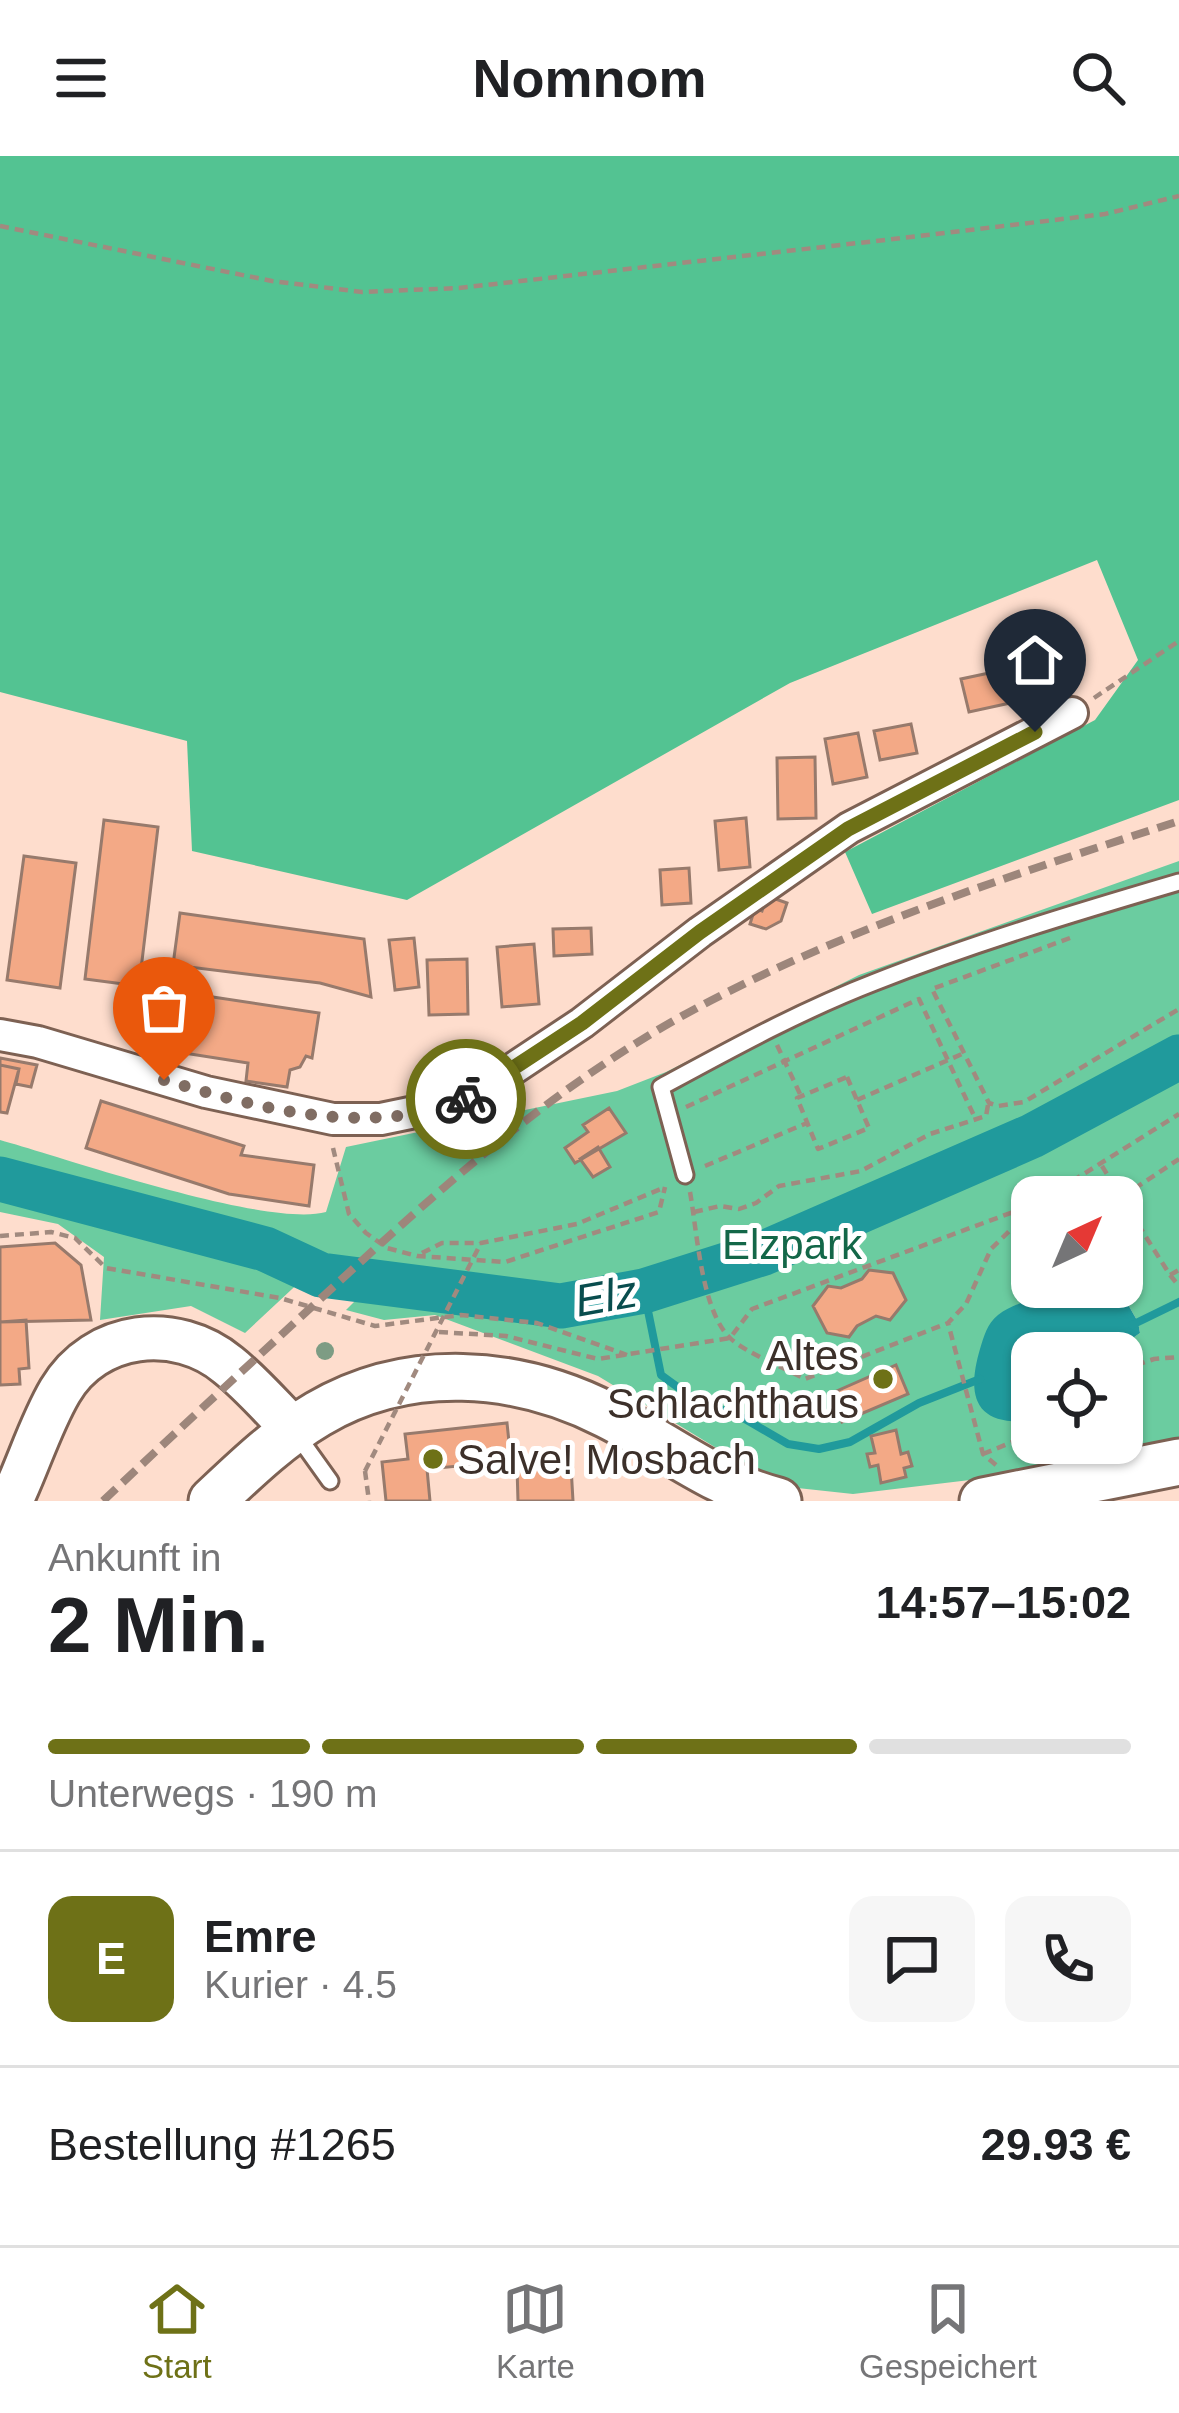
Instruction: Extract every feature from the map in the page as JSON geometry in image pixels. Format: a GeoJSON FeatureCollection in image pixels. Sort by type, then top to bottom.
{"type":"FeatureCollection","features":[{"type":"Feature","properties":{"kind":"main road"},"geometry":{"type":"LineString","coordinates":[[10,1501],[60,1391],[97,1354],[128,1340],[166,1338],[217,1357],[294,1430]]}},
{"type":"Feature","properties":{"kind":"main road"},"geometry":{"type":"LineString","coordinates":[[212,1501],[294,1430],[352,1396],[440,1376],[489,1378],[568,1397],[610,1416],[707,1474],[778,1501]]}},
{"type":"Feature","properties":{"kind":"main road"},"geometry":{"type":"LineString","coordinates":[[1005,1497],[1179,1462]]}},
{"type":"Feature","properties":{"kind":"street"},"geometry":{"type":"LineString","coordinates":[[0,1035],[206,1092],[333,1119],[382,1119],[463,1102],[582,1023],[700,932],[848,829],[1072,713]]}},
{"type":"Feature","properties":{"kind":"lane"},"geometry":{"type":"LineString","coordinates":[[685,1175],[662,1088],[769,1029],[890,976],[1051,920],[1179,883]]}},
{"type":"Feature","properties":{"kind":"lane"},"geometry":{"type":"LineString","coordinates":[[294,1430],[330,1481]]}},
{"type":"Feature","properties":{"kind":"path"},"geometry":{"type":"LineString","coordinates":[[0,226],[272,280],[362,292],[481,286],[854,244],[1105,214],[1179,196]]}},
{"type":"Feature","properties":{"kind":"path"},"geometry":{"type":"LineString","coordinates":[[1072,713],[1179,641]]}},
{"type":"Feature","properties":{"kind":"path"},"geometry":{"type":"LineString","coordinates":[[694,1212],[720,1206],[739,1209],[756,1204],[779,1186],[861,1171],[930,1134],[986,1116],[989,1103],[932,988],[1086,932]]}},
{"type":"Feature","properties":{"kind":"path"},"geometry":{"type":"LineString","coordinates":[[670,1114],[919,999],[976,1120]]}},
{"type":"Feature","properties":{"kind":"path"},"geometry":{"type":"LineString","coordinates":[[989,1103],[1024,1102],[1179,1009]]}},
{"type":"Feature","properties":{"kind":"path"},"geometry":{"type":"LineString","coordinates":[[777,1046],[801,1096]]}},
{"type":"Feature","properties":{"kind":"path"},"geometry":{"type":"LineString","coordinates":[[857,1100],[964,1053]]}},
{"type":"Feature","properties":{"kind":"path"},"geometry":{"type":"LineString","coordinates":[[847,1077],[857,1100],[869,1128],[818,1149],[797,1098],[847,1077]]}},
{"type":"Feature","properties":{"kind":"path"},"geometry":{"type":"LineString","coordinates":[[1083,1176],[1179,1114]]}},
{"type":"Feature","properties":{"kind":"path"},"geometry":{"type":"LineString","coordinates":[[333,1119],[337,1174],[350,1214],[365,1233],[387,1248],[417,1256],[505,1262],[521,1258],[659,1212],[665,1187],[577,1224],[481,1243],[442,1243],[417,1256]]}},
{"type":"Feature","properties":{"kind":"path"},"geometry":{"type":"LineString","coordinates":[[807,1123],[685,1175],[715,1313],[730,1338],[805,1379],[948,1323],[966,1304],[991,1249],[1011,1229]]}},
{"type":"Feature","properties":{"kind":"path"},"geometry":{"type":"LineString","coordinates":[[1143,1184],[1179,1159]]}},
{"type":"Feature","properties":{"kind":"path"},"geometry":{"type":"LineString","coordinates":[[1102,1165],[1109,1176]]}},
{"type":"Feature","properties":{"kind":"path"},"geometry":{"type":"LineString","coordinates":[[439,1331],[506,1336],[583,1358],[730,1338],[752,1309],[1011,1215]]}},
{"type":"Feature","properties":{"kind":"path"},"geometry":{"type":"LineString","coordinates":[[0,1236],[51,1232],[75,1238],[106,1268],[280,1298],[375,1326],[461,1316],[537,1323],[627,1355]]}},
{"type":"Feature","properties":{"kind":"path"},"geometry":{"type":"LineString","coordinates":[[1143,1232],[1179,1286]]}},
{"type":"Feature","properties":{"kind":"path"},"geometry":{"type":"LineString","coordinates":[[369,1501],[365,1471],[481,1243]]}},
{"type":"Feature","properties":{"kind":"path"},"geometry":{"type":"LineString","coordinates":[[1170,1275],[1179,1270]]}},
{"type":"Feature","properties":{"kind":"path"},"geometry":{"type":"LineString","coordinates":[[948,1323],[983,1454],[1005,1497]]}},
{"type":"Feature","properties":{"kind":"path"},"geometry":{"type":"LineString","coordinates":[[1143,1363],[1179,1357]]}},
{"type":"Feature","properties":{"kind":"path"},"geometry":{"type":"LineString","coordinates":[[983,1454],[1011,1443]]}},
{"type":"Feature","properties":{"kind":"green space"},"geometry":{"type":"Polygon","coordinates":[[[0,156],[1179,156],[1179,800],[872,914],[845,852],[1095,720],[1138,660],[1097,560],[790,683],[407,900],[192,851],[187,741],[0,692],[0,156]]]}},
{"type":"Feature","properties":{"kind":"green space","name":"Elzpark"},"geometry":{"type":"Polygon","coordinates":[[[1179,861],[1179,1449],[1143,1458],[1143,1332],[1130,1308],[1143,1308],[1143,1176],[1011,1176],[1011,1308],[1015,1308],[999,1315],[1011,1358],[1011,1464],[1103,1464],[853,1494],[779,1486],[598,1376],[435,1315],[384,1320],[346,1310],[363,1293],[306,1276],[245,1333],[191,1306],[100,1320],[104,1257],[58,1224],[0,1212],[0,1140],[215,1201],[298,1214],[326,1212],[346,1147],[617,1091],[666,1072],[859,975],[1179,861]]]}},
{"type":"Feature","properties":{"kind":"water"},"geometry":{"type":"Polygon","coordinates":[[[1010,1308],[1130,1308],[1140,1332],[1011,1332],[1011,1421],[998,1419],[979,1405],[974,1381],[991,1322],[1010,1308]]]}},
{"type":"Feature","properties":{"kind":"building"},"geometry":{"type":"Polygon","coordinates":[[[1062,664],[1065,683],[1032,689],[1029,669],[1062,664]]]}},
{"type":"Feature","properties":{"kind":"building"},"geometry":{"type":"Polygon","coordinates":[[[1003,670],[1010,703],[969,712],[961,679],[1003,670]]]}},
{"type":"Feature","properties":{"kind":"building"},"geometry":{"type":"Polygon","coordinates":[[[911,724],[917,753],[880,760],[874,731],[911,724]]]}},
{"type":"Feature","properties":{"kind":"building"},"geometry":{"type":"Polygon","coordinates":[[[858,733],[867,777],[833,784],[825,739],[858,733]]]}},
{"type":"Feature","properties":{"kind":"building"},"geometry":{"type":"Polygon","coordinates":[[[815,757],[816,818],[778,819],[777,758],[815,757]]]}},
{"type":"Feature","properties":{"kind":"building"},"geometry":{"type":"Polygon","coordinates":[[[746,818],[750,867],[719,870],[715,821],[746,818]]]}},
{"type":"Feature","properties":{"kind":"building"},"geometry":{"type":"Polygon","coordinates":[[[104,820],[158,827],[139,986],[85,979],[104,820]]]}},
{"type":"Feature","properties":{"kind":"building"},"geometry":{"type":"Polygon","coordinates":[[[24,856],[76,863],[60,988],[7,980],[24,856]]]}},
{"type":"Feature","properties":{"kind":"building"},"geometry":{"type":"Polygon","coordinates":[[[689,868],[691,903],[662,905],[660,870],[689,868]]]}},
{"type":"Feature","properties":{"kind":"building"},"geometry":{"type":"Polygon","coordinates":[[[767,896],[787,903],[781,921],[766,929],[750,924],[755,908],[762,911],[767,896]]]}},
{"type":"Feature","properties":{"kind":"building"},"geometry":{"type":"Polygon","coordinates":[[[180,913],[364,939],[371,997],[320,983],[173,965],[180,913]]]}},
{"type":"Feature","properties":{"kind":"building"},"geometry":{"type":"Polygon","coordinates":[[[591,928],[592,954],[554,956],[553,929],[591,928]]]}},
{"type":"Feature","properties":{"kind":"building"},"geometry":{"type":"Polygon","coordinates":[[[414,938],[419,987],[395,990],[389,940],[414,938]]]}},
{"type":"Feature","properties":{"kind":"building"},"geometry":{"type":"Polygon","coordinates":[[[534,944],[539,1004],[502,1007],[497,947],[534,944]]]}},
{"type":"Feature","properties":{"kind":"building"},"geometry":{"type":"Polygon","coordinates":[[[467,959],[468,1014],[429,1015],[427,960],[467,959]]]}},
{"type":"Feature","properties":{"kind":"building"},"geometry":{"type":"Polygon","coordinates":[[[193,994],[319,1013],[312,1058],[306,1056],[300,1067],[290,1070],[287,1087],[246,1081],[248,1063],[184,1053],[193,994]]]}},
{"type":"Feature","properties":{"kind":"building"},"geometry":{"type":"Polygon","coordinates":[[[0,1058],[37,1065],[31,1087],[16,1084],[19,1069],[0,1065],[0,1058]]]}},
{"type":"Feature","properties":{"kind":"building"},"geometry":{"type":"Polygon","coordinates":[[[0,1065],[19,1069],[7,1113],[0,1112],[0,1065]]]}},
{"type":"Feature","properties":{"kind":"building"},"geometry":{"type":"Polygon","coordinates":[[[101,1101],[244,1146],[241,1155],[314,1165],[309,1206],[229,1194],[86,1148],[101,1101]]]}},
{"type":"Feature","properties":{"kind":"building"},"geometry":{"type":"Polygon","coordinates":[[[609,1108],[626,1133],[575,1163],[565,1148],[588,1132],[583,1125],[609,1108]]]}},
{"type":"Feature","properties":{"kind":"building"},"geometry":{"type":"Polygon","coordinates":[[[598,1147],[610,1167],[593,1177],[580,1159],[598,1147]]]}},
{"type":"Feature","properties":{"kind":"building"},"geometry":{"type":"Polygon","coordinates":[[[55,1243],[81,1265],[91,1320],[0,1322],[0,1247],[55,1243]]]}},
{"type":"Feature","properties":{"kind":"building"},"geometry":{"type":"Polygon","coordinates":[[[869,1270],[893,1273],[906,1300],[890,1320],[876,1316],[857,1326],[849,1337],[827,1333],[813,1306],[828,1286],[841,1288],[862,1279],[869,1270]]]}},
{"type":"Feature","properties":{"kind":"building"},"geometry":{"type":"Polygon","coordinates":[[[26,1320],[29,1368],[19,1369],[20,1384],[0,1385],[0,1322],[26,1320]]]}},
{"type":"Feature","properties":{"kind":"building","name":"Altes Schlachthaus"},"geometry":{"type":"Polygon","coordinates":[[[896,1365],[908,1394],[842,1422],[830,1394],[896,1365]]]}},
{"type":"Feature","properties":{"kind":"building"},"geometry":{"type":"Polygon","coordinates":[[[507,1423],[511,1461],[427,1469],[430,1501],[386,1501],[382,1462],[408,1459],[405,1434],[507,1423]]]}},
{"type":"Feature","properties":{"kind":"building"},"geometry":{"type":"Polygon","coordinates":[[[896,1430],[901,1454],[908,1452],[912,1466],[904,1468],[906,1477],[881,1483],[878,1465],[870,1467],[867,1454],[875,1453],[871,1436],[896,1430]]]}},
{"type":"Feature","properties":{"kind":"building"},"geometry":{"type":"Polygon","coordinates":[[[571,1466],[573,1501],[518,1501],[517,1467],[571,1466]]]}},
{"type":"Feature","properties":{"kind":"waterway","name":"Elz"},"geometry":{"type":"LineString","coordinates":[[0,1179],[265,1249],[321,1275],[561,1306],[644,1291],[764,1253],[1032,1136],[1179,1057]]}},
{"type":"Feature","properties":{"kind":"waterway"},"geometry":{"type":"LineString","coordinates":[[644,1291],[661,1375],[705,1407],[733,1412],[788,1444],[819,1449],[850,1442],[919,1403],[980,1379]]}},
{"type":"Feature","properties":{"kind":"waterway"},"geometry":{"type":"LineString","coordinates":[[1132,1325],[1179,1302]]}},
{"type":"Feature","properties":{"kind":"railway"},"geometry":{"type":"LineString","coordinates":[[103,1501],[419,1209],[511,1132],[608,1061],[712,1000],[825,947],[942,901],[1179,821]]}},
{"type":"Feature","properties":{"kind":"way so far"},"geometry":{"type":"LineString","coordinates":[[164,1080],[333,1119],[382,1119],[466,1099]]}},
{"type":"Feature","properties":{"kind":"place","name":"Altes Schlachthaus"},"geometry":{"type":"Point","coordinates":[883,1379]}},
{"type":"Feature","properties":{"kind":"place","name":"Salve! Mosbach"},"geometry":{"type":"Point","coordinates":[433,1459]}},
{"type":"Feature","properties":{"kind":"route"},"geometry":{"type":"LineString","coordinates":[[466,1099],[582,1023],[700,932],[848,829],[1035,732]]}}]}
